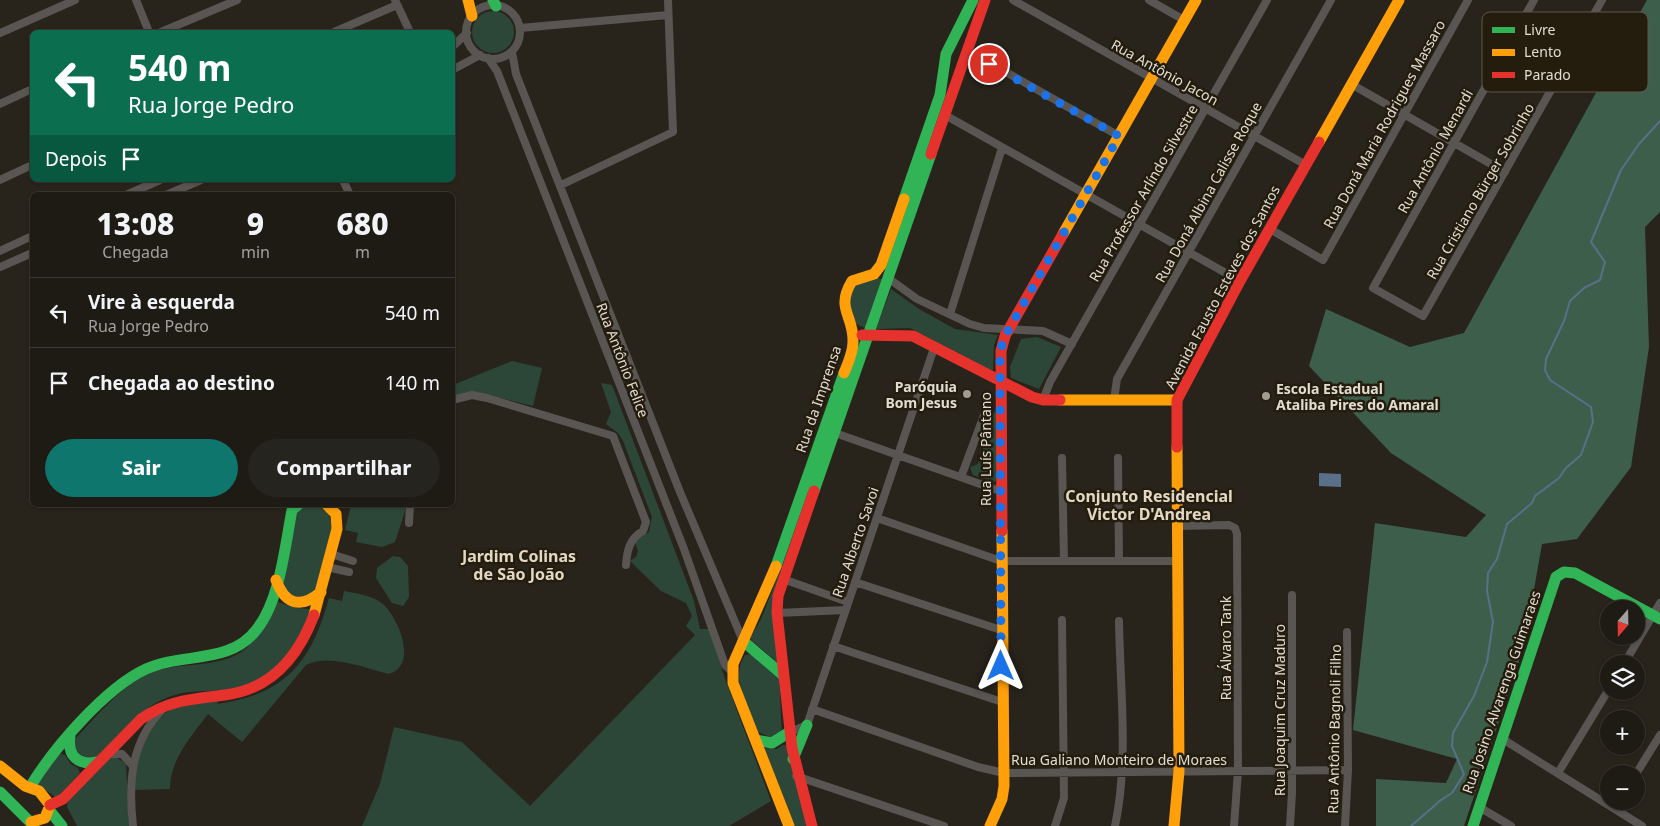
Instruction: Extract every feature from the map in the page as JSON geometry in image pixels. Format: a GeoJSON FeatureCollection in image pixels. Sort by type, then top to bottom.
{"type":"FeatureCollection","features":[{"type":"Feature","properties":{"kind":"street"},"geometry":{"type":"LineString","coordinates":[[1,31],[75,0]]}},
{"type":"Feature","properties":{"kind":"street"},"geometry":{"type":"LineString","coordinates":[[136,0],[148,30]]}},
{"type":"Feature","properties":{"kind":"street"},"geometry":{"type":"LineString","coordinates":[[166,30],[237,0]]}},
{"type":"Feature","properties":{"kind":"street"},"geometry":{"type":"LineString","coordinates":[[468,0],[472,16]]}},
{"type":"Feature","properties":{"kind":"street"},"geometry":{"type":"LineString","coordinates":[[561,185],[673,132],[668,0]]}},
{"type":"Feature","properties":{"kind":"street"},"geometry":{"type":"LineString","coordinates":[[973,0],[969,13],[946,52],[944,82],[940,96],[881,265],[874,274],[888,278],[917,299],[970,324],[984,328],[1044,331],[1072,344]]}},
{"type":"Feature","properties":{"kind":"street","name":"Rua da Imprensa"},"geometry":{"type":"LineString","coordinates":[[812,826],[796,776],[788,733],[777,613],[778,596],[984,0]]}},
{"type":"Feature","properties":{"kind":"street","name":"Rua Antônio Jacon"},"geometry":{"type":"LineString","coordinates":[[1013,0],[1306,165]]}},
{"type":"Feature","properties":{"kind":"street"},"geometry":{"type":"LineString","coordinates":[[1148,0],[1184,20]]}},
{"type":"Feature","properties":{"kind":"street","name":"Rua Luís Pântano"},"geometry":{"type":"LineString","coordinates":[[990,826],[1002,798],[1004,772],[1001,630],[1000,351],[1009,329],[1196,0]]}},
{"type":"Feature","properties":{"kind":"street","name":"Rua Professor Arlíndo Silvestre"},"geometry":{"type":"LineString","coordinates":[[1043,400],[1050,382],[1267,0]]}},
{"type":"Feature","properties":{"kind":"street","name":"Rua Doná Albina Calisse Roque"},"geometry":{"type":"LineString","coordinates":[[1114,400],[1117,379],[1331,0]]}},
{"type":"Feature","properties":{"kind":"street","name":"Avenida Fausto Esteves dos Santos"},"geometry":{"type":"LineString","coordinates":[[1174,826],[1179,771],[1177,400],[1240,281],[1399,0]]}},
{"type":"Feature","properties":{"kind":"street","name":"Rua Doná Maria Rodrigues Massaro"},"geometry":{"type":"LineString","coordinates":[[1270,228],[1323,260],[1468,0]]}},
{"type":"Feature","properties":{"kind":"street","name":"Rua Antônio Menardi"},"geometry":{"type":"LineString","coordinates":[[1527,12],[1534,0]]}},
{"type":"Feature","properties":{"kind":"street","name":"Rua Cristiano Bürger Sobrinho"},"geometry":{"type":"LineString","coordinates":[[1595,12],[1602,0]]}},
{"type":"Feature","properties":{"kind":"street"},"geometry":{"type":"LineString","coordinates":[[338,30],[396,3],[409,30]]}},
{"type":"Feature","properties":{"kind":"street"},"geometry":{"type":"LineString","coordinates":[[455,44],[466,33],[472,16],[479,10],[494,3],[512,13],[520,28],[520,37],[512,52],[505,57],[488,58],[480,55],[473,49],[466,33]]}},
{"type":"Feature","properties":{"kind":"street"},"geometry":{"type":"LineString","coordinates":[[520,28],[668,15]]}},
{"type":"Feature","properties":{"kind":"street"},"geometry":{"type":"LineString","coordinates":[[951,42],[957,42],[967,50],[1119,136]]}},
{"type":"Feature","properties":{"kind":"street","name":"Rua Antônio Felice"},"geometry":{"type":"LineString","coordinates":[[512,52],[516,74],[680,492],[743,641]]}},
{"type":"Feature","properties":{"kind":"street"},"geometry":{"type":"LineString","coordinates":[[455,68],[480,55]]}},
{"type":"Feature","properties":{"kind":"street","name":"Rua Antônio Felice"},"geometry":{"type":"LineString","coordinates":[[488,58],[501,81],[684,549],[725,665],[732,672]]}},
{"type":"Feature","properties":{"kind":"street"},"geometry":{"type":"LineString","coordinates":[[1352,84],[1505,172]]}},
{"type":"Feature","properties":{"kind":"street"},"geometry":{"type":"LineString","coordinates":[[0,104],[30,90]]}},
{"type":"Feature","properties":{"kind":"street","name":"Rua Antônio Menardi"},"geometry":{"type":"LineString","coordinates":[[1423,316],[1373,288],[1483,92]]}},
{"type":"Feature","properties":{"kind":"street","name":"Rua Cristiano Bürger Sobrinho"},"geometry":{"type":"LineString","coordinates":[[1423,316],[1550,92]]}},
{"type":"Feature","properties":{"kind":"street"},"geometry":{"type":"LineString","coordinates":[[945,115],[1240,281]]}},
{"type":"Feature","properties":{"kind":"street"},"geometry":{"type":"LineString","coordinates":[[950,314],[1002,148]]}},
{"type":"Feature","properties":{"kind":"street"},"geometry":{"type":"LineString","coordinates":[[0,180],[30,166]]}},
{"type":"Feature","properties":{"kind":"street"},"geometry":{"type":"LineString","coordinates":[[133,192],[155,182]]}},
{"type":"Feature","properties":{"kind":"street"},"geometry":{"type":"LineString","coordinates":[[173,192],[196,182]]}},
{"type":"Feature","properties":{"kind":"street"},"geometry":{"type":"LineString","coordinates":[[0,251],[30,237]]}},
{"type":"Feature","properties":{"kind":"street"},"geometry":{"type":"LineString","coordinates":[[0,267],[30,254]]}},
{"type":"Feature","properties":{"kind":"street","name":"Rua da Imprensa"},"geometry":{"type":"LineString","coordinates":[[732,672],[743,641],[770,584],[852,351],[855,339],[846,319],[843,298],[852,281],[874,274]]}},
{"type":"Feature","properties":{"kind":"street"},"geometry":{"type":"LineString","coordinates":[[853,331],[867,336],[913,336],[1032,398],[1043,400],[1177,400]]}},
{"type":"Feature","properties":{"kind":"street","name":"Rua Alberto Savoi"},"geometry":{"type":"LineString","coordinates":[[806,725],[934,348]]}},
{"type":"Feature","properties":{"kind":"street"},"geometry":{"type":"LineString","coordinates":[[455,399],[472,395],[487,398],[613,436],[646,522],[643,531],[633,536],[627,553],[626,565]]}},
{"type":"Feature","properties":{"kind":"street","name":"Rua Luís Pântano"},"geometry":{"type":"LineString","coordinates":[[961,477],[986,410]]}},
{"type":"Feature","properties":{"kind":"street"},"geometry":{"type":"LineString","coordinates":[[835,433],[1000,491]]}},
{"type":"Feature","properties":{"kind":"street"},"geometry":{"type":"LineString","coordinates":[[1062,458],[1064,561]]}},
{"type":"Feature","properties":{"kind":"street"},"geometry":{"type":"LineString","coordinates":[[1118,458],[1119,561]]}},
{"type":"Feature","properties":{"kind":"street"},"geometry":{"type":"LineString","coordinates":[[14,806],[16,794],[27,786],[70,736],[110,694],[146,669],[167,663],[212,657],[230,651],[246,642],[259,628],[268,611],[295,507]]}},
{"type":"Feature","properties":{"kind":"street"},"geometry":{"type":"LineString","coordinates":[[0,792],[32,824],[46,818],[50,808],[63,799],[141,719],[154,709],[185,698],[229,695],[267,681],[297,654],[308,637],[328,567],[337,521],[330,507]]}},
{"type":"Feature","properties":{"kind":"street"},"geometry":{"type":"LineString","coordinates":[[409,523],[410,507]]}},
{"type":"Feature","properties":{"kind":"street"},"geometry":{"type":"LineString","coordinates":[[877,518],[1001,561],[1177,561]]}},
{"type":"Feature","properties":{"kind":"street","name":"Rua Álvaro Tank"},"geometry":{"type":"LineString","coordinates":[[1177,526],[1229,525],[1235,528],[1237,534],[1238,771],[1234,826]]}},
{"type":"Feature","properties":{"kind":"street"},"geometry":{"type":"LineString","coordinates":[[330,554],[353,561]]}},
{"type":"Feature","properties":{"kind":"street"},"geometry":{"type":"LineString","coordinates":[[328,567],[349,572]]}},
{"type":"Feature","properties":{"kind":"street","name":"Rua Josino Alvarenga Guimaraes"},"geometry":{"type":"LineString","coordinates":[[1473,826],[1556,577],[1564,572],[1574,573],[1656,617]]}},
{"type":"Feature","properties":{"kind":"street"},"geometry":{"type":"LineString","coordinates":[[276,580],[279,591],[284,597],[298,603],[306,602],[321,592]]}},
{"type":"Feature","properties":{"kind":"street"},"geometry":{"type":"LineString","coordinates":[[784,580],[848,602]]}},
{"type":"Feature","properties":{"kind":"street"},"geometry":{"type":"LineString","coordinates":[[855,582],[1001,630]]}},
{"type":"Feature","properties":{"kind":"street","name":"Rua Joaquim Cruz Maduro"},"geometry":{"type":"LineString","coordinates":[[1290,826],[1292,770],[1292,595]]}},
{"type":"Feature","properties":{"kind":"street"},"geometry":{"type":"LineString","coordinates":[[1630,655],[1656,617],[1660,603]]}},
{"type":"Feature","properties":{"kind":"street"},"geometry":{"type":"LineString","coordinates":[[777,613],[845,610]]}},
{"type":"Feature","properties":{"kind":"street"},"geometry":{"type":"LineString","coordinates":[[1055,826],[1064,798],[1062,620]]}},
{"type":"Feature","properties":{"kind":"street"},"geometry":{"type":"LineString","coordinates":[[1115,826],[1120,802],[1122,772],[1119,621]]}},
{"type":"Feature","properties":{"kind":"street","name":"Rua Antônio Bagnoli Filho"},"geometry":{"type":"LineString","coordinates":[[1344,826],[1348,770],[1348,632]]}},
{"type":"Feature","properties":{"kind":"street"},"geometry":{"type":"LineString","coordinates":[[743,641],[783,675]]}},
{"type":"Feature","properties":{"kind":"street"},"geometry":{"type":"LineString","coordinates":[[833,646],[1002,702]]}},
{"type":"Feature","properties":{"kind":"street"},"geometry":{"type":"LineString","coordinates":[[732,672],[733,683],[789,826]]}},
{"type":"Feature","properties":{"kind":"street"},"geometry":{"type":"LineString","coordinates":[[1558,773],[1602,700]]}},
{"type":"Feature","properties":{"kind":"street"},"geometry":{"type":"LineString","coordinates":[[133,826],[130,787],[132,765],[145,730],[170,702]]}},
{"type":"Feature","properties":{"kind":"street","name":"Rua Galiano Monteiro de Moraes"},"geometry":{"type":"LineString","coordinates":[[812,709],[978,767],[1004,772],[1348,770]]}},
{"type":"Feature","properties":{"kind":"street"},"geometry":{"type":"LineString","coordinates":[[756,740],[772,743],[806,725]]}},
{"type":"Feature","properties":{"kind":"street"},"geometry":{"type":"LineString","coordinates":[[793,759],[806,725]]}},
{"type":"Feature","properties":{"kind":"street"},"geometry":{"type":"LineString","coordinates":[[1642,765],[1660,735]]}},
{"type":"Feature","properties":{"kind":"street"},"geometry":{"type":"LineString","coordinates":[[70,736],[69,751],[72,758],[85,764],[122,754],[132,765]]}},
{"type":"Feature","properties":{"kind":"street"},"geometry":{"type":"LineString","coordinates":[[1501,738],[1600,800]]}},
{"type":"Feature","properties":{"kind":"street"},"geometry":{"type":"LineString","coordinates":[[0,766],[45,798],[62,826]]}},
{"type":"Feature","properties":{"kind":"street"},"geometry":{"type":"LineString","coordinates":[[796,776],[944,826]]}},
{"type":"Feature","properties":{"kind":"street"},"geometry":{"type":"LineString","coordinates":[[1479,807],[1511,826]]}},
{"type":"Feature","properties":{"kind":"street"},"geometry":{"type":"LineString","coordinates":[[1617,810],[1642,826]]}},
{"type":"Feature","properties":{"kind":"green space"},"geometry":{"type":"Polygon","coordinates":[[[1647,0],[1660,0],[1660,212],[1645,227],[1649,347],[1631,467],[1577,539],[1542,544],[1524,646],[1464,826],[1376,826],[1376,779],[1446,783],[1457,759],[1353,730],[1375,523],[1466,537],[1486,515],[1391,453],[1309,366],[1326,309],[1410,347],[1464,333],[1596,92],[1648,92],[1648,12],[1640,12],[1647,0]]]}},
{"type":"Feature","properties":{"kind":"green space"},"geometry":{"type":"Polygon","coordinates":[[[497,11],[505,14],[511,20],[514,32],[511,44],[505,50],[489,53],[481,50],[475,44],[472,28],[475,20],[481,14],[497,11]]]}},
{"type":"Feature","properties":{"kind":"green space"},"geometry":{"type":"Polygon","coordinates":[[[875,277],[884,280],[867,329],[854,323],[846,305],[855,284],[875,277]]]}},
{"type":"Feature","properties":{"kind":"green space"},"geometry":{"type":"Polygon","coordinates":[[[891,289],[919,309],[955,329],[998,335],[994,345],[993,371],[910,328],[876,329],[891,289]]]}},
{"type":"Feature","properties":{"kind":"green space"},"geometry":{"type":"Polygon","coordinates":[[[1037,337],[1061,347],[1039,389],[1011,378],[1010,367],[1021,339],[1037,337]]]}},
{"type":"Feature","properties":{"kind":"green space"},"geometry":{"type":"Polygon","coordinates":[[[859,342],[861,343],[774,598],[778,663],[751,640],[751,637],[762,617],[775,583],[859,342]]]}},
{"type":"Feature","properties":{"kind":"green space"},"geometry":{"type":"Polygon","coordinates":[[[512,361],[542,368],[533,406],[472,391],[455,395],[455,384],[512,361]]]}},
{"type":"Feature","properties":{"kind":"green space"},"geometry":{"type":"Polygon","coordinates":[[[601,383],[612,385],[694,601],[700,629],[710,629],[724,676],[771,801],[729,826],[362,826],[380,784],[394,727],[462,742],[530,806],[695,635],[686,626],[692,616],[686,603],[661,591],[630,561],[636,557],[638,551],[635,541],[649,532],[652,517],[623,441],[618,433],[606,424],[611,412],[601,383]]]}},
{"type":"Feature","properties":{"kind":"green space"},"geometry":{"type":"Polygon","coordinates":[[[996,411],[997,480],[994,482],[973,475],[970,467],[978,464],[991,424],[986,419],[996,411]]]}},
{"type":"Feature","properties":{"kind":"green space"},"geometry":{"type":"Polygon","coordinates":[[[320,507],[329,514],[332,528],[318,588],[306,598],[292,597],[282,586],[297,513],[303,508],[320,507]]]}},
{"type":"Feature","properties":{"kind":"green space"},"geometry":{"type":"Polygon","coordinates":[[[351,507],[406,507],[395,542],[382,547],[356,542],[358,533],[345,530],[351,507]]]}},
{"type":"Feature","properties":{"kind":"green space"},"geometry":{"type":"Polygon","coordinates":[[[393,556],[400,557],[408,566],[409,597],[403,606],[392,603],[376,578],[377,568],[393,556]]]}},
{"type":"Feature","properties":{"kind":"green space"},"geometry":{"type":"Polygon","coordinates":[[[344,591],[375,599],[390,612],[400,631],[403,642],[403,662],[398,669],[389,674],[347,663],[325,660],[306,665],[242,742],[208,714],[178,758],[171,778],[170,789],[133,790],[145,740],[159,719],[168,711],[180,705],[219,699],[217,704],[241,699],[261,692],[278,683],[292,672],[314,641],[329,598],[342,601],[344,591]]]}},
{"type":"Feature","properties":{"kind":"green space"},"geometry":{"type":"Polygon","coordinates":[[[278,602],[297,608],[309,609],[311,616],[288,654],[268,674],[243,687],[188,692],[166,698],[138,716],[97,757],[92,760],[80,758],[73,746],[75,739],[126,688],[146,675],[159,670],[216,662],[241,652],[251,643],[275,603],[278,602]]]}},
{"type":"Feature","properties":{"kind":"green space"},"geometry":{"type":"Polygon","coordinates":[[[753,654],[779,675],[782,735],[775,739],[758,732],[745,704],[739,684],[739,674],[745,655],[753,654]]]}},
{"type":"Feature","properties":{"kind":"green space"},"geometry":{"type":"Polygon","coordinates":[[[783,745],[788,745],[810,826],[792,826],[764,748],[777,749],[783,745]]]}},
{"type":"Feature","properties":{"kind":"green space"},"geometry":{"type":"Polygon","coordinates":[[[60,754],[65,755],[71,764],[78,768],[80,773],[57,798],[32,781],[60,754]]]}},
{"type":"Feature","properties":{"kind":"green space"},"geometry":{"type":"Polygon","coordinates":[[[116,757],[126,764],[129,826],[77,826],[67,807],[68,798],[108,758],[116,757]]]}},
{"type":"Feature","properties":{"kind":"water"},"geometry":{"type":"Polygon","coordinates":[[[1319,473],[1341,474],[1341,487],[1319,486],[1319,473]]]}},
{"type":"Feature","properties":{"kind":"waterway"},"geometry":{"type":"LineString","coordinates":[[1411,826],[1452,793],[1464,774],[1452,746],[1453,733],[1474,696],[1487,662],[1493,622],[1487,591],[1488,573],[1497,559],[1507,524],[1532,503],[1535,496],[1559,478],[1566,468],[1581,455],[1593,422],[1591,407],[1550,380],[1545,370],[1546,359],[1564,321],[1570,301],[1584,288],[1600,280],[1605,262],[1591,242],[1621,170],[1639,144],[1660,121]]}},
{"type":"Feature","properties":{"kind":"traffic: fast"},"geometry":{"type":"LineString","coordinates":[[493,0],[496,6]]}},
{"type":"Feature","properties":{"kind":"traffic: fast"},"geometry":{"type":"LineString","coordinates":[[904,199],[940,95],[946,54],[973,0]]}},
{"type":"Feature","properties":{"kind":"traffic: fast"},"geometry":{"type":"LineString","coordinates":[[814,491],[931,154]]}},
{"type":"Feature","properties":{"kind":"traffic: fast"},"geometry":{"type":"LineString","coordinates":[[776,566],[844,373]]}},
{"type":"Feature","properties":{"kind":"traffic: fast"},"geometry":{"type":"LineString","coordinates":[[30,787],[52,755],[81,721],[114,690],[130,678],[160,664],[220,653],[233,648],[246,640],[257,629],[265,617],[276,588],[292,510],[296,507]]}},
{"type":"Feature","properties":{"kind":"traffic: fast"},"geometry":{"type":"LineString","coordinates":[[1473,826],[1556,577],[1564,572],[1575,573],[1660,619]]}},
{"type":"Feature","properties":{"kind":"traffic: fast"},"geometry":{"type":"LineString","coordinates":[[743,641],[783,675]]}},
{"type":"Feature","properties":{"kind":"traffic: fast"},"geometry":{"type":"LineString","coordinates":[[793,759],[807,725]]}},
{"type":"Feature","properties":{"kind":"traffic: fast"},"geometry":{"type":"LineString","coordinates":[[756,740],[772,743],[788,733]]}},
{"type":"Feature","properties":{"kind":"traffic: fast"},"geometry":{"type":"LineString","coordinates":[[70,736],[70,749],[75,758],[85,762],[98,762]]}},
{"type":"Feature","properties":{"kind":"traffic: fast"},"geometry":{"type":"LineString","coordinates":[[0,792],[34,826]]}},
{"type":"Feature","properties":{"kind":"traffic: fast"},"geometry":{"type":"LineString","coordinates":[[50,811],[62,826]]}},
{"type":"Feature","properties":{"kind":"traffic: slow"},"geometry":{"type":"LineString","coordinates":[[468,0],[472,16]]}},
{"type":"Feature","properties":{"kind":"traffic: slow"},"geometry":{"type":"LineString","coordinates":[[1063,234],[1196,0]]}},
{"type":"Feature","properties":{"kind":"traffic: slow"},"geometry":{"type":"LineString","coordinates":[[1319,142],[1399,0]]}},
{"type":"Feature","properties":{"kind":"traffic: slow"},"geometry":{"type":"LineString","coordinates":[[844,373],[853,346],[853,333],[845,305],[847,291],[852,281],[874,274],[881,265],[904,199]]}},
{"type":"Feature","properties":{"kind":"traffic: slow"},"geometry":{"type":"LineString","coordinates":[[1060,400],[1177,400]]}},
{"type":"Feature","properties":{"kind":"traffic: slow"},"geometry":{"type":"LineString","coordinates":[[1174,826],[1179,771],[1177,447]]}},
{"type":"Feature","properties":{"kind":"traffic: slow"},"geometry":{"type":"LineString","coordinates":[[314,615],[337,529],[336,514],[329,507]]}},
{"type":"Feature","properties":{"kind":"traffic: slow"},"geometry":{"type":"LineString","coordinates":[[990,826],[1002,799],[1004,786],[1002,531]]}},
{"type":"Feature","properties":{"kind":"traffic: slow"},"geometry":{"type":"LineString","coordinates":[[776,566],[733,664],[733,683],[789,826]]}},
{"type":"Feature","properties":{"kind":"traffic: slow"},"geometry":{"type":"LineString","coordinates":[[276,580],[284,595],[294,602],[307,601],[321,592]]}},
{"type":"Feature","properties":{"kind":"traffic: slow"},"geometry":{"type":"LineString","coordinates":[[0,766],[25,786],[39,791],[50,805],[45,818],[31,822]]}},
{"type":"Feature","properties":{"kind":"traffic: jam"},"geometry":{"type":"LineString","coordinates":[[931,154],[985,0]]}},
{"type":"Feature","properties":{"kind":"traffic: jam"},"geometry":{"type":"LineString","coordinates":[[1177,447],[1177,400],[1240,281],[1319,142]]}},
{"type":"Feature","properties":{"kind":"traffic: jam"},"geometry":{"type":"LineString","coordinates":[[1002,531],[1001,351],[1005,336],[1063,234]]}},
{"type":"Feature","properties":{"kind":"traffic: jam"},"geometry":{"type":"LineString","coordinates":[[862,335],[913,336],[1032,397],[1043,400],[1060,400]]}},
{"type":"Feature","properties":{"kind":"traffic: jam"},"geometry":{"type":"LineString","coordinates":[[812,826],[792,748],[777,613],[778,596],[814,491]]}},
{"type":"Feature","properties":{"kind":"traffic: jam"},"geometry":{"type":"LineString","coordinates":[[50,805],[63,799],[141,719],[151,713],[181,701],[242,692],[270,678],[291,657],[308,630],[314,615]]}},
{"type":"Feature","properties":{"kind":"place","name":"Paróquia Bom Jesus"},"geometry":{"type":"Point","coordinates":[967,394]}},
{"type":"Feature","properties":{"kind":"place","name":"Escola Estadual Ataliba Pires do Amaral"},"geometry":{"type":"Point","coordinates":[1266,396]}},
{"type":"Feature","properties":{"kind":"district","name":"Conjunto Residencial Victor D'Andrea"},"geometry":{"type":"Point","coordinates":[1149,505]}},
{"type":"Feature","properties":{"kind":"district","name":"Jardim Colinas de São João"},"geometry":{"type":"Point","coordinates":[519,565]}},
{"type":"Feature","properties":{"kind":"route"},"geometry":{"type":"LineString","coordinates":[[989,64],[1119,136],[1005,336],[1000,351],[1001,666]]}}]}
